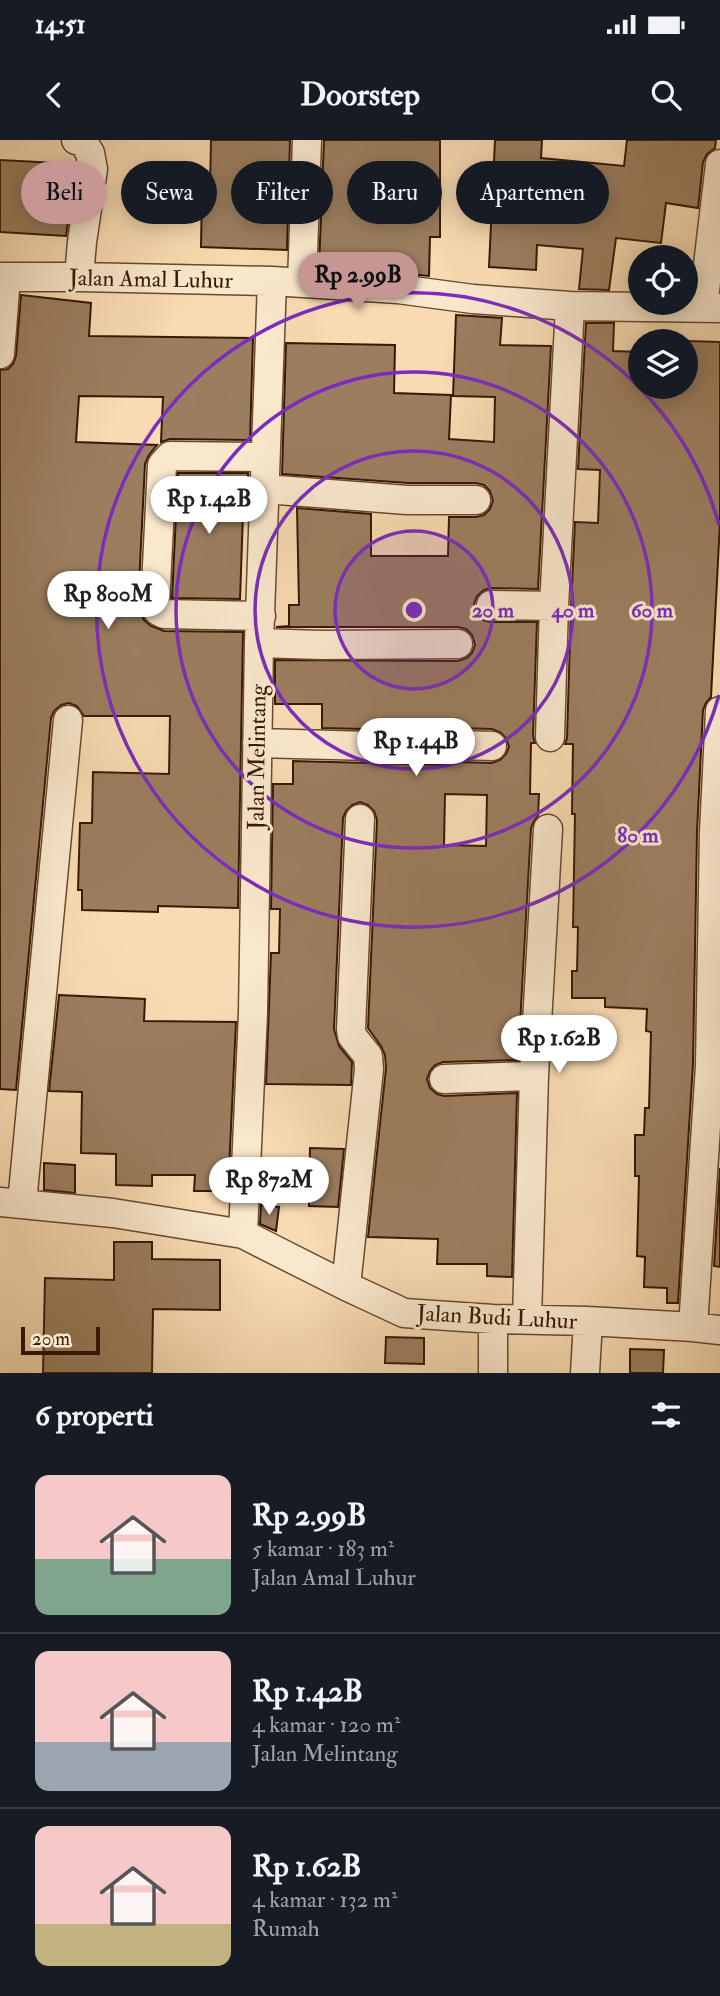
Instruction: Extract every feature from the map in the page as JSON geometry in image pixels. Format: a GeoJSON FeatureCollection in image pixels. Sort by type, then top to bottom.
{"type":"FeatureCollection","features":[{"type":"Feature","properties":{"kind":"street"},"geometry":{"type":"LineString","coordinates":[[76,140],[83,142],[90,153],[93,169],[79,277]]}},
{"type":"Feature","properties":{"kind":"street"},"geometry":{"type":"LineString","coordinates":[[302,283],[307,140]]}},
{"type":"Feature","properties":{"kind":"street"},"geometry":{"type":"LineString","coordinates":[[711,308],[720,163]]}},
{"type":"Feature","properties":{"kind":"street"},"geometry":{"type":"LineString","coordinates":[[0,354],[3,277]]}},
{"type":"Feature","properties":{"kind":"street","name":"Jalan Amal Luhur"},"geometry":{"type":"LineString","coordinates":[[3,277],[272,281],[398,289],[473,299],[570,306],[711,308]]}},
{"type":"Feature","properties":{"kind":"street","name":"Jalan Melintang"},"geometry":{"type":"LineString","coordinates":[[243,1234],[253,1013],[257,743],[272,281]]}},
{"type":"Feature","properties":{"kind":"street"},"geometry":{"type":"LineString","coordinates":[[550,737],[570,306]]}},
{"type":"Feature","properties":{"kind":"street"},"geometry":{"type":"LineString","coordinates":[[265,457],[170,456],[165,460],[162,465],[155,606],[158,611],[260,630],[321,645],[458,644]]}},
{"type":"Feature","properties":{"kind":"street"},"geometry":{"type":"LineString","coordinates":[[265,489],[407,500],[476,500]]}},
{"type":"Feature","properties":{"kind":"street"},"geometry":{"type":"LineString","coordinates":[[491,605],[554,606]]}},
{"type":"Feature","properties":{"kind":"street"},"geometry":{"type":"LineString","coordinates":[[706,1328],[714,832],[720,711]]}},
{"type":"Feature","properties":{"kind":"street"},"geometry":{"type":"LineString","coordinates":[[11,1203],[68,720]]}},
{"type":"Feature","properties":{"kind":"street"},"geometry":{"type":"LineString","coordinates":[[257,743],[447,748],[458,745],[492,746]]}},
{"type":"Feature","properties":{"kind":"street"},"geometry":{"type":"LineString","coordinates":[[346,1286],[369,1069],[368,1056],[352,1036],[351,1029],[360,819]]}},
{"type":"Feature","properties":{"kind":"street"},"geometry":{"type":"LineString","coordinates":[[527,1319],[534,1076],[548,829]]}},
{"type":"Feature","properties":{"kind":"street"},"geometry":{"type":"LineString","coordinates":[[444,1079],[534,1076]]}},
{"type":"Feature","properties":{"kind":"street","name":"Jalan Budi Luhur"},"geometry":{"type":"LineString","coordinates":[[11,1203],[113,1213],[243,1234],[404,1313],[706,1328]]}},
{"type":"Feature","properties":{"kind":"street"},"geometry":{"type":"LineString","coordinates":[[493,1319],[493,1373]]}},
{"type":"Feature","properties":{"kind":"street"},"geometry":{"type":"LineString","coordinates":[[585,1373],[588,1321]]}},
{"type":"Feature","properties":{"kind":"building"},"geometry":{"type":"Polygon","coordinates":[[[211,140],[290,140],[289,161],[231,161],[231,224],[288,224],[287,250],[201,247],[201,224],[217,224],[217,161],[211,161],[211,140]]]}},
{"type":"Feature","properties":{"kind":"building"},"geometry":{"type":"Polygon","coordinates":[[[324,140],[440,140],[440,161],[347,161],[347,224],[440,224],[440,237],[430,237],[429,276],[369,270],[369,267],[319,267],[321,224],[333,224],[333,161],[323,161],[324,140]]]}},
{"type":"Feature","properties":{"kind":"building"},"geometry":{"type":"Polygon","coordinates":[[[495,140],[542,140],[541,158],[572,161],[494,161],[495,140]]]}},
{"type":"Feature","properties":{"kind":"building"},"geometry":{"type":"Polygon","coordinates":[[[627,140],[716,140],[715,148],[707,154],[703,162],[698,208],[666,203],[661,243],[616,238],[609,290],[579,289],[583,249],[537,245],[536,270],[489,267],[491,224],[609,224],[609,165],[624,166],[627,140]]]}},
{"type":"Feature","properties":{"kind":"building"},"geometry":{"type":"Polygon","coordinates":[[[0,160],[21,161],[21,224],[68,224],[66,236],[0,232],[0,160]]]}},
{"type":"Feature","properties":{"kind":"building"},"geometry":{"type":"Polygon","coordinates":[[[21,295],[91,303],[89,336],[253,338],[250,440],[170,439],[161,442],[163,397],[79,396],[76,442],[157,445],[145,464],[138,605],[144,620],[164,631],[243,632],[238,908],[158,906],[158,912],[82,910],[82,890],[78,890],[80,823],[92,823],[93,772],[169,774],[170,716],[84,716],[77,706],[69,703],[61,705],[51,718],[16,1090],[0,1089],[0,370],[8,369],[16,356],[21,295]]]}},
{"type":"Feature","properties":{"kind":"building"},"geometry":{"type":"Polygon","coordinates":[[[456,315],[502,318],[500,345],[551,346],[538,589],[491,588],[477,596],[474,604],[477,614],[483,620],[537,622],[533,736],[535,743],[531,743],[530,794],[539,794],[538,816],[531,828],[518,1060],[443,1062],[435,1065],[427,1079],[430,1088],[444,1096],[517,1093],[512,1277],[487,1276],[487,1264],[437,1264],[438,1239],[368,1237],[386,1068],[381,1046],[368,1028],[377,820],[374,811],[360,802],[352,805],[343,818],[334,1029],[339,1046],[352,1062],[351,1085],[266,1084],[271,953],[279,953],[280,909],[271,909],[273,784],[293,784],[293,761],[447,765],[460,762],[492,763],[500,760],[509,747],[506,738],[492,729],[458,728],[445,731],[322,728],[322,704],[275,704],[275,660],[458,661],[467,658],[475,645],[472,635],[466,629],[458,627],[276,627],[289,626],[289,605],[299,605],[297,508],[371,514],[371,556],[448,556],[449,517],[484,515],[493,501],[490,491],[484,485],[476,483],[408,483],[282,474],[286,343],[395,345],[394,393],[451,395],[449,439],[494,442],[495,397],[453,396],[456,315]],[[445,794],[444,845],[486,846],[487,795],[445,794]]]}},
{"type":"Feature","properties":{"kind":"building"},"geometry":{"type":"Polygon","coordinates":[[[586,323],[614,323],[613,351],[628,352],[628,399],[698,399],[698,341],[720,342],[720,522],[711,697],[703,710],[697,832],[693,1064],[678,1303],[667,1303],[667,1288],[644,1287],[645,1257],[637,1256],[639,1176],[635,1176],[635,1135],[644,1135],[645,1108],[649,1108],[651,1032],[646,1031],[647,1009],[605,1007],[605,998],[572,998],[572,971],[577,971],[578,927],[573,927],[575,814],[572,814],[573,744],[565,744],[575,522],[598,523],[600,470],[578,469],[586,323]]]}},
{"type":"Feature","properties":{"kind":"building"},"geometry":{"type":"Polygon","coordinates":[[[178,473],[248,473],[248,486],[244,486],[240,599],[172,598],[178,473]]]}},
{"type":"Feature","properties":{"kind":"building"},"geometry":{"type":"Polygon","coordinates":[[[59,995],[145,999],[144,1021],[236,1022],[228,1191],[194,1191],[195,1175],[152,1175],[152,1186],[116,1185],[116,1154],[81,1153],[82,1092],[49,1091],[59,995]]]}},
{"type":"Feature","properties":{"kind":"building"},"geometry":{"type":"Polygon","coordinates":[[[310,1148],[344,1149],[338,1207],[309,1206],[310,1148]]]}},
{"type":"Feature","properties":{"kind":"building"},"geometry":{"type":"Polygon","coordinates":[[[44,1163],[75,1165],[75,1193],[44,1190],[44,1163]]]}},
{"type":"Feature","properties":{"kind":"building"},"geometry":{"type":"Polygon","coordinates":[[[720,1168],[720,1267],[714,1266],[720,1168]]]}},
{"type":"Feature","properties":{"kind":"building"},"geometry":{"type":"Polygon","coordinates":[[[261,1205],[279,1207],[276,1231],[260,1224],[261,1205]]]}},
{"type":"Feature","properties":{"kind":"building"},"geometry":{"type":"Polygon","coordinates":[[[114,1242],[152,1242],[152,1259],[220,1260],[220,1310],[153,1309],[152,1373],[43,1373],[45,1278],[114,1280],[114,1242]]]}},
{"type":"Feature","properties":{"kind":"building"},"geometry":{"type":"Polygon","coordinates":[[[386,1337],[424,1338],[424,1364],[385,1363],[386,1337]]]}},
{"type":"Feature","properties":{"kind":"building"},"geometry":{"type":"Polygon","coordinates":[[[630,1349],[664,1350],[663,1373],[630,1373],[630,1349]]]}}]}
